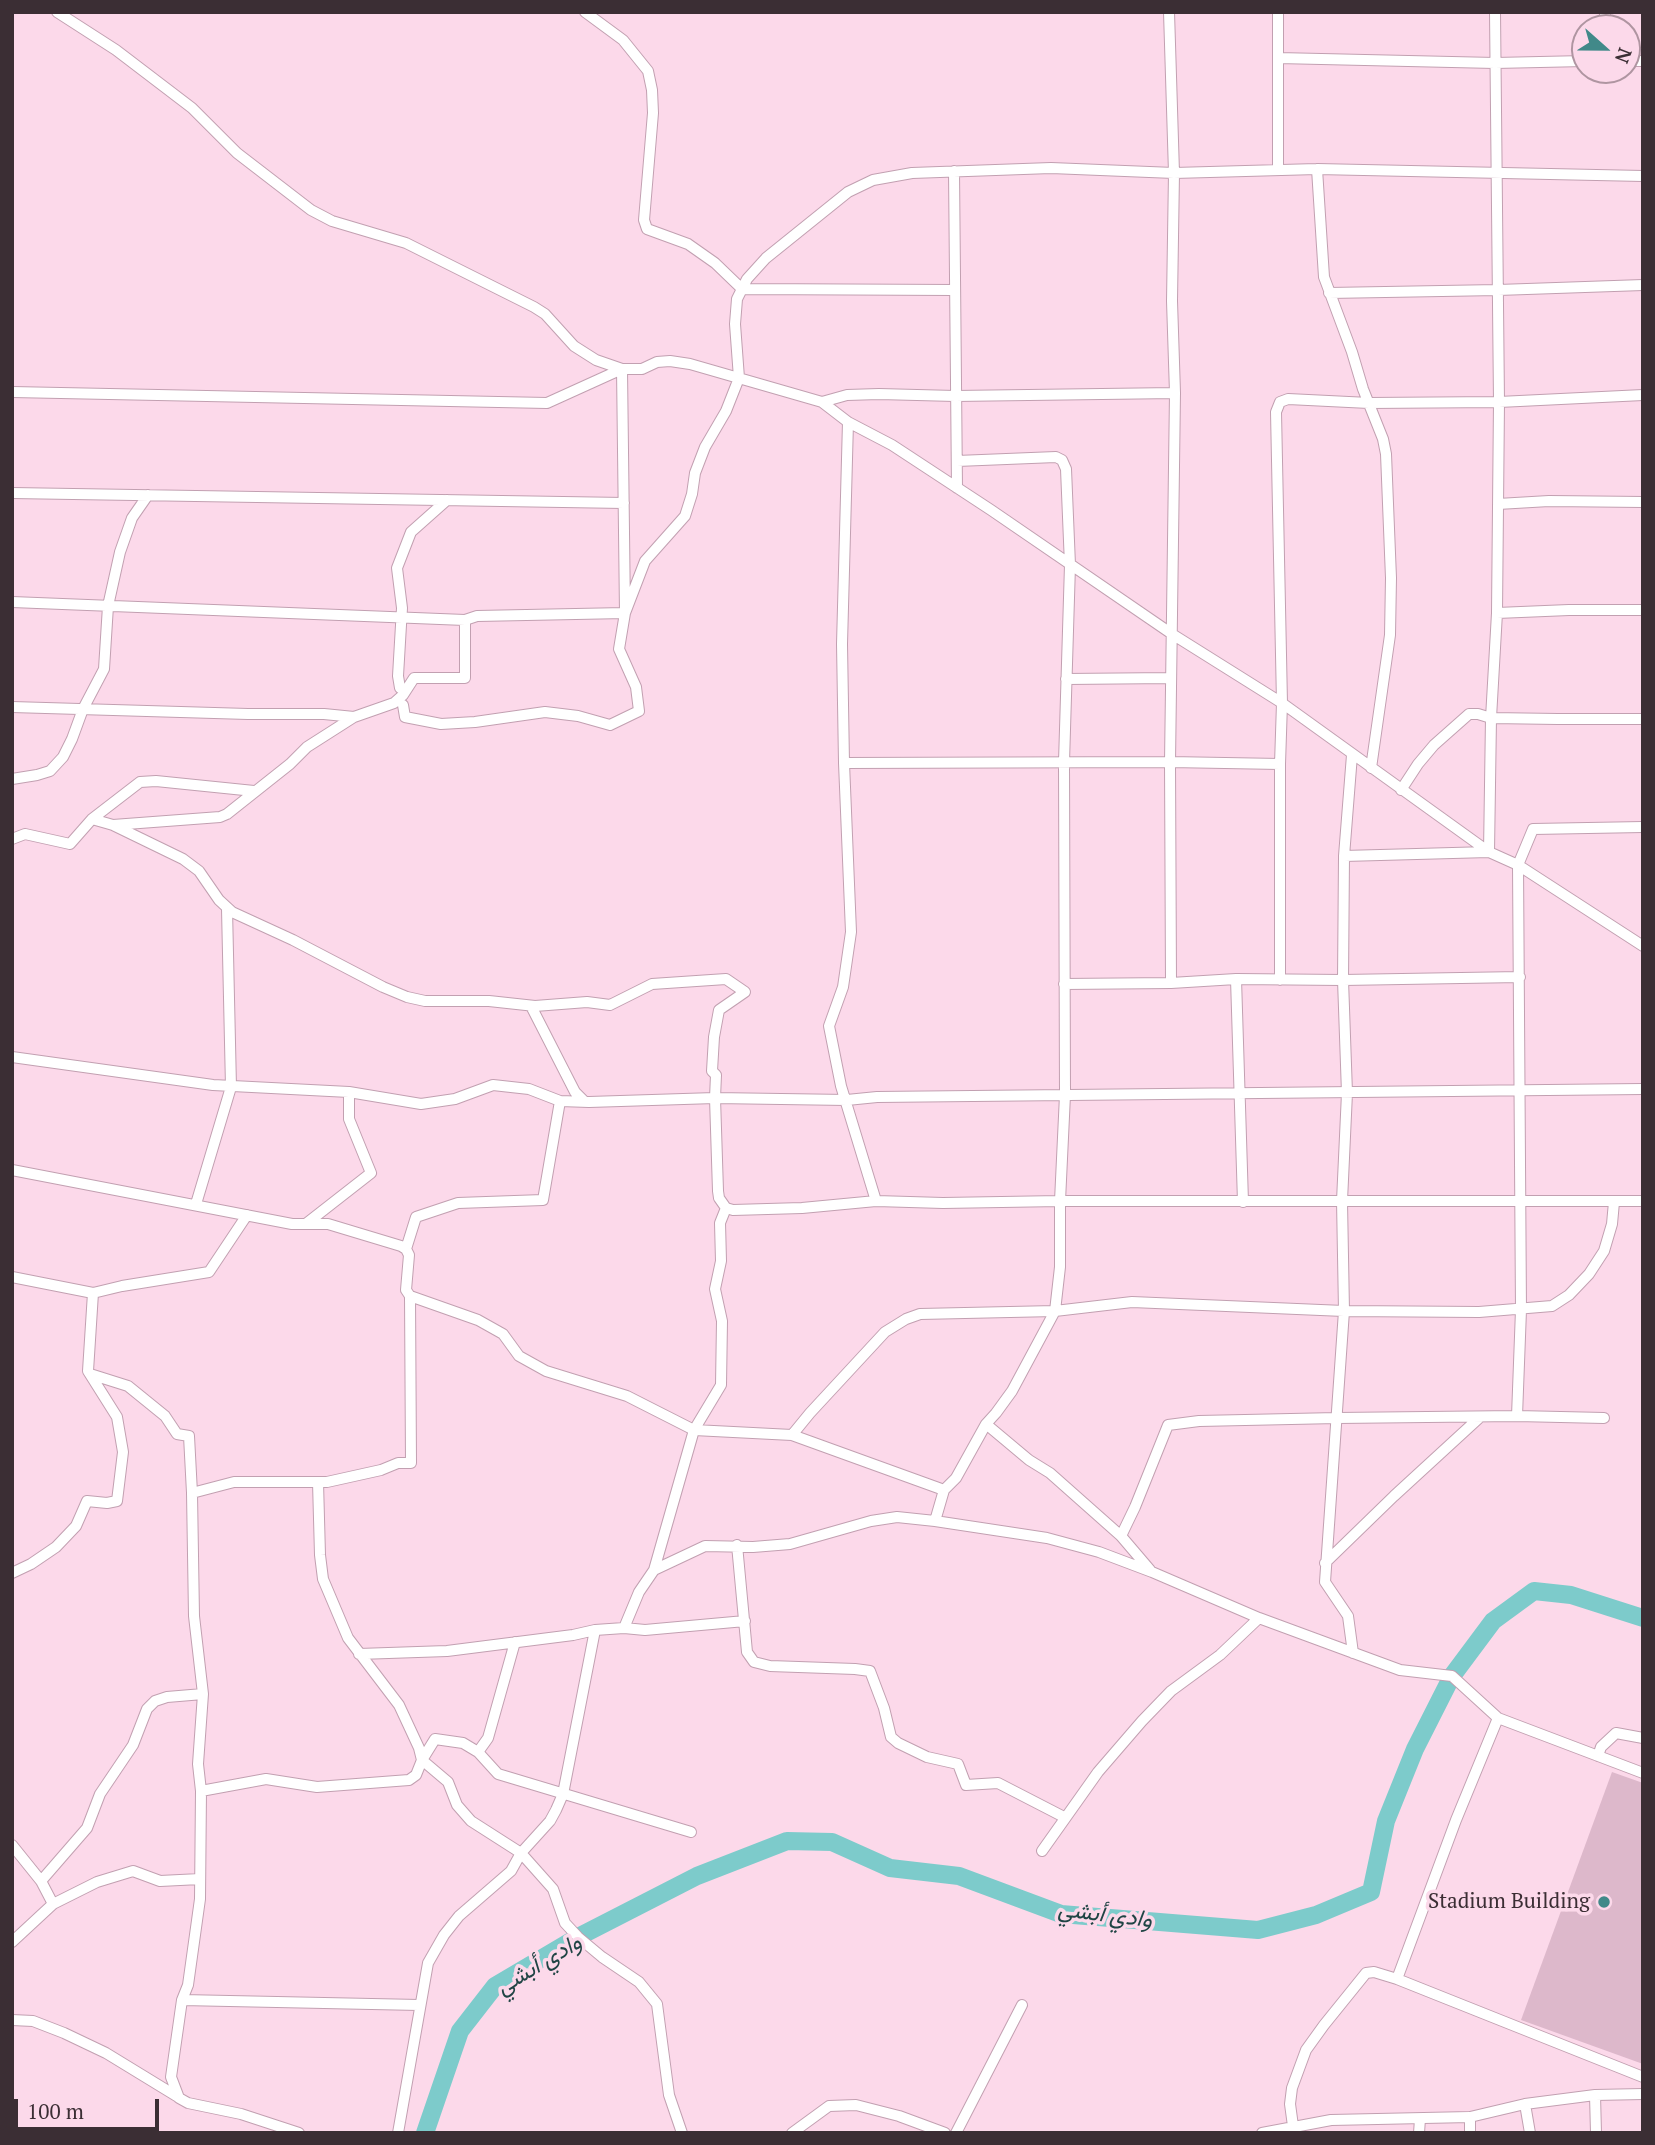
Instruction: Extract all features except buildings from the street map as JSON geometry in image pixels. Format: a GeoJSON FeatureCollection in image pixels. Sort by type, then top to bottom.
{"type":"FeatureCollection","features":[{"type":"Feature","properties":{"kind":"street"},"geometry":{"type":"LineString","coordinates":[[57,12],[116,50],[192,108],[237,153],[311,210],[332,221],[406,243],[534,307],[545,314],[574,346],[608,365],[622,369],[642,369],[657,362],[690,364],[822,402],[848,422],[891,445],[1172,634],[1282,703],[1489,852],[1518,865],[1643,946]]}},
{"type":"Feature","properties":{"kind":"street"},"geometry":{"type":"LineString","coordinates":[[585,12],[623,40],[648,71],[653,113],[644,220],[647,229],[688,244],[715,263],[742,289],[955,290]]}},
{"type":"Feature","properties":{"kind":"street"},"geometry":{"type":"LineString","coordinates":[[1169,12],[1174,173],[1172,301],[1175,393],[1170,762],[1171,983]]}},
{"type":"Feature","properties":{"kind":"street"},"geometry":{"type":"LineString","coordinates":[[1278,12],[1278,170]]}},
{"type":"Feature","properties":{"kind":"street"},"geometry":{"type":"LineString","coordinates":[[1489,852],[1491,718],[1497,613],[1499,402],[1495,12]]}},
{"type":"Feature","properties":{"kind":"street"},"geometry":{"type":"LineString","coordinates":[[1278,58],[1495,63],[1571,61]]}},
{"type":"Feature","properties":{"kind":"street"},"geometry":{"type":"LineString","coordinates":[[625,613],[645,561],[685,516],[695,473],[705,447],[726,411],[740,378],[735,324],[737,299],[747,279],[766,258],[848,192],[873,180],[912,173],[1051,168],[1174,173],[1317,169],[1643,176]]}},
{"type":"Feature","properties":{"kind":"street"},"geometry":{"type":"LineString","coordinates":[[1317,169],[1321,262],[1329,293],[1383,439],[1386,454],[1390,635],[1371,768]]}},
{"type":"Feature","properties":{"kind":"street"},"geometry":{"type":"LineString","coordinates":[[954,171],[957,488]]}},
{"type":"Feature","properties":{"kind":"street"},"geometry":{"type":"LineString","coordinates":[[1329,293],[1643,285]]}},
{"type":"Feature","properties":{"kind":"street"},"geometry":{"type":"LineString","coordinates":[[12,392],[547,402],[622,369]]}},
{"type":"Feature","properties":{"kind":"street"},"geometry":{"type":"LineString","coordinates":[[403,705],[405,717],[441,724],[545,712],[578,716],[610,725],[639,711],[636,687],[619,649],[625,613],[622,369]]}},
{"type":"Feature","properties":{"kind":"street"},"geometry":{"type":"LineString","coordinates":[[822,402],[847,396],[1175,393]]}},
{"type":"Feature","properties":{"kind":"street"},"geometry":{"type":"LineString","coordinates":[[1280,980],[1282,703],[1276,412],[1280,402],[1288,399],[1369,403],[1499,402],[1643,395]]}},
{"type":"Feature","properties":{"kind":"street"},"geometry":{"type":"LineString","coordinates":[[848,422],[842,644],[851,932],[844,987],[829,1027],[842,1086],[876,1201]]}},
{"type":"Feature","properties":{"kind":"street"},"geometry":{"type":"LineString","coordinates":[[935,1521],[944,1490],[956,1478],[986,1424],[1012,1391],[1055,1311],[1060,1267],[1065,1095],[1064,762],[1070,565],[1066,469],[1062,460],[1056,457],[957,461]]}},
{"type":"Feature","properties":{"kind":"street"},"geometry":{"type":"LineString","coordinates":[[12,493],[624,503]]}},
{"type":"Feature","properties":{"kind":"street"},"geometry":{"type":"LineString","coordinates":[[12,779],[50,771],[63,757],[104,668],[108,606],[120,551],[132,518],[148,495]]}},
{"type":"Feature","properties":{"kind":"street"},"geometry":{"type":"LineString","coordinates":[[400,688],[398,676],[402,617],[397,568],[411,532],[447,500]]}},
{"type":"Feature","properties":{"kind":"street"},"geometry":{"type":"LineString","coordinates":[[1498,504],[1549,500],[1643,502]]}},
{"type":"Feature","properties":{"kind":"street"},"geometry":{"type":"LineString","coordinates":[[12,602],[465,620],[477,616],[625,613]]}},
{"type":"Feature","properties":{"kind":"street"},"geometry":{"type":"LineString","coordinates":[[1497,613],[1643,610]]}},
{"type":"Feature","properties":{"kind":"street"},"geometry":{"type":"LineString","coordinates":[[113,825],[220,817],[290,764],[307,747],[354,717],[394,703],[414,678],[465,678],[465,620]]}},
{"type":"Feature","properties":{"kind":"street"},"geometry":{"type":"LineString","coordinates":[[1066,680],[1171,678]]}},
{"type":"Feature","properties":{"kind":"street"},"geometry":{"type":"LineString","coordinates":[[12,707],[324,714],[354,717]]}},
{"type":"Feature","properties":{"kind":"street"},"geometry":{"type":"LineString","coordinates":[[1401,790],[1418,764],[1452,727],[1469,714],[1491,718],[1643,719]]}},
{"type":"Feature","properties":{"kind":"street"},"geometry":{"type":"LineString","coordinates":[[1352,755],[1344,856],[1343,980],[1347,1093],[1342,1201],[1344,1311],[1325,1582],[1348,1616],[1353,1653]]}},
{"type":"Feature","properties":{"kind":"street"},"geometry":{"type":"LineString","coordinates":[[844,762],[1280,764]]}},
{"type":"Feature","properties":{"kind":"street"},"geometry":{"type":"LineString","coordinates":[[12,839],[25,834],[70,844],[92,819],[140,782],[254,791]]}},
{"type":"Feature","properties":{"kind":"street"},"geometry":{"type":"LineString","coordinates":[[92,819],[113,825],[183,859],[199,871],[227,909],[408,997],[425,1001],[489,1001],[531,1006],[587,1002],[610,1005],[652,984],[726,979],[745,992],[719,1010],[712,1071],[716,1075],[719,1198],[726,1208],[733,1210],[802,1209],[876,1201],[1643,1201]]}},
{"type":"Feature","properties":{"kind":"street"},"geometry":{"type":"LineString","coordinates":[[1517,1416],[1521,1310],[1518,865],[1533,829],[1643,827]]}},
{"type":"Feature","properties":{"kind":"street"},"geometry":{"type":"LineString","coordinates":[[1344,856],[1489,852]]}},
{"type":"Feature","properties":{"kind":"street"},"geometry":{"type":"LineString","coordinates":[[196,1204],[231,1087],[227,909]]}},
{"type":"Feature","properties":{"kind":"street"},"geometry":{"type":"LineString","coordinates":[[1064,984],[1171,983],[1236,979],[1520,977]]}},
{"type":"Feature","properties":{"kind":"street"},"geometry":{"type":"LineString","coordinates":[[1236,979],[1243,1202]]}},
{"type":"Feature","properties":{"kind":"street"},"geometry":{"type":"LineString","coordinates":[[531,1006],[575,1092],[585,1102]]}},
{"type":"Feature","properties":{"kind":"street"},"geometry":{"type":"LineString","coordinates":[[12,1057],[231,1087],[349,1092],[421,1104],[455,1099],[494,1084],[529,1089],[560,1101],[585,1102],[715,1098],[847,1100],[877,1097],[1643,1089]]}},
{"type":"Feature","properties":{"kind":"street"},"geometry":{"type":"LineString","coordinates":[[306,1224],[371,1173],[349,1119],[349,1092]]}},
{"type":"Feature","properties":{"kind":"street"},"geometry":{"type":"LineString","coordinates":[[192,1493],[234,1482],[318,1482],[381,1470],[398,1463],[411,1463],[410,1296],[406,1290],[409,1255],[406,1249],[416,1217],[458,1203],[543,1200],[560,1101]]}},
{"type":"Feature","properties":{"kind":"street"},"geometry":{"type":"LineString","coordinates":[[12,1170],[292,1224],[328,1224],[406,1249]]}},
{"type":"Feature","properties":{"kind":"street"},"geometry":{"type":"LineString","coordinates":[[792,1435],[884,1332],[920,1314],[1055,1311],[1132,1302],[1344,1311],[1479,1312],[1552,1306],[1569,1295],[1590,1274],[1604,1251],[1615,1202]]}},
{"type":"Feature","properties":{"kind":"street"},"geometry":{"type":"LineString","coordinates":[[624,1628],[639,1592],[654,1570],[694,1430],[721,1385],[722,1321],[715,1289],[721,1261],[720,1223],[726,1208]]}},
{"type":"Feature","properties":{"kind":"street"},"geometry":{"type":"LineString","coordinates":[[12,1277],[93,1293],[209,1272],[247,1214]]}},
{"type":"Feature","properties":{"kind":"street"},"geometry":{"type":"LineString","coordinates":[[12,1573],[57,1547],[76,1527],[87,1501],[117,1501],[122,1452],[119,1424],[117,1416],[90,1374],[87,1362],[93,1293]]}},
{"type":"Feature","properties":{"kind":"street"},"geometry":{"type":"LineString","coordinates":[[410,1296],[478,1320],[503,1334],[519,1356],[545,1371],[627,1396],[694,1430],[792,1435],[944,1490]]}},
{"type":"Feature","properties":{"kind":"street"},"geometry":{"type":"LineString","coordinates":[[90,1374],[128,1386],[165,1416],[177,1434],[189,1436],[194,1616],[203,1694],[198,1764],[201,1791],[200,1899],[171,2077],[179,2098]]}},
{"type":"Feature","properties":{"kind":"street"},"geometry":{"type":"LineString","coordinates":[[1121,1536],[1168,1425],[1199,1421],[1337,1418],[1604,1418]]}},
{"type":"Feature","properties":{"kind":"street"},"geometry":{"type":"LineString","coordinates":[[1325,1563],[1479,1418]]}},
{"type":"Feature","properties":{"kind":"street"},"geometry":{"type":"LineString","coordinates":[[986,1424],[1029,1460],[1050,1473],[1121,1536],[1152,1572]]}},
{"type":"Feature","properties":{"kind":"street"},"geometry":{"type":"LineString","coordinates":[[318,1482],[323,1579],[348,1638],[399,1705],[422,1760],[448,1782],[457,1805],[471,1822],[521,1853],[553,1889],[565,1923],[602,1957],[639,1982],[657,2004],[669,2095],[682,2133]]}},
{"type":"Feature","properties":{"kind":"street"},"geometry":{"type":"LineString","coordinates":[[654,1570],[705,1546],[753,1547],[790,1544],[871,1521],[897,1517],[1047,1538],[1099,1552],[1259,1618],[1400,1670],[1452,1676],[1498,1718],[1643,1773]]}},
{"type":"Feature","properties":{"kind":"street"},"geometry":{"type":"LineString","coordinates":[[737,1545],[747,1652],[754,1662],[770,1666],[870,1671],[880,1695],[891,1737],[898,1744],[927,1757],[958,1764],[967,1786],[998,1783],[1064,1818]]}},
{"type":"Feature","properties":{"kind":"street"},"geometry":{"type":"LineString","coordinates":[[1042,1851],[1098,1772],[1156,1706],[1171,1691],[1220,1655],[1259,1618]]}},
{"type":"Feature","properties":{"kind":"street"},"geometry":{"type":"LineString","coordinates":[[359,1654],[447,1651],[595,1630],[645,1630],[744,1620]]}},
{"type":"Feature","properties":{"kind":"street"},"geometry":{"type":"LineString","coordinates":[[398,2133],[428,1963],[459,1916],[511,1871],[521,1853],[550,1821],[562,1794],[595,1630]]}},
{"type":"Feature","properties":{"kind":"street"},"geometry":{"type":"LineString","coordinates":[[478,1752],[488,1738],[515,1642]]}},
{"type":"Feature","properties":{"kind":"street"},"geometry":{"type":"LineString","coordinates":[[41,1881],[87,1828],[100,1794],[133,1745],[147,1709],[155,1701],[167,1697],[203,1694]]}},
{"type":"Feature","properties":{"kind":"street"},"geometry":{"type":"LineString","coordinates":[[1397,1979],[1456,1820],[1498,1718]]}},
{"type":"Feature","properties":{"kind":"street"},"geometry":{"type":"LineString","coordinates":[[1598,1756],[1601,1747],[1616,1733],[1643,1738]]}},
{"type":"Feature","properties":{"kind":"street"},"geometry":{"type":"LineString","coordinates":[[201,1791],[265,1779],[317,1787],[409,1780],[416,1775],[435,1739],[463,1744],[478,1752],[498,1774],[691,1832]]}},
{"type":"Feature","properties":{"kind":"street"},"geometry":{"type":"LineString","coordinates":[[12,1845],[41,1881],[53,1903]]}},
{"type":"Feature","properties":{"kind":"street"},"geometry":{"type":"LineString","coordinates":[[12,1941],[53,1903],[97,1882],[133,1871],[160,1881],[200,1879]]}},
{"type":"Feature","properties":{"kind":"street"},"geometry":{"type":"LineString","coordinates":[[1299,2128],[1290,2104],[1292,2088],[1306,2050],[1366,1973],[1374,1972],[1397,1979],[1643,2077]]}},
{"type":"Feature","properties":{"kind":"street"},"geometry":{"type":"LineString","coordinates":[[182,2000],[419,2005]]}},
{"type":"Feature","properties":{"kind":"street"},"geometry":{"type":"LineString","coordinates":[[956,2133],[1021,2005]]}},
{"type":"Feature","properties":{"kind":"street"},"geometry":{"type":"LineString","coordinates":[[12,2020],[33,2021],[85,2043],[179,2098],[199,2106],[241,2114],[299,2133]]}},
{"type":"Feature","properties":{"kind":"street"},"geometry":{"type":"LineString","coordinates":[[1262,2133],[1331,2120],[1470,2118],[1525,2104],[1595,2095],[1643,2094]]}},
{"type":"Feature","properties":{"kind":"street"},"geometry":{"type":"LineString","coordinates":[[1595,2095],[1596,2133]]}},
{"type":"Feature","properties":{"kind":"street"},"geometry":{"type":"LineString","coordinates":[[1525,2104],[1530,2133]]}},
{"type":"Feature","properties":{"kind":"street"},"geometry":{"type":"LineString","coordinates":[[792,2133],[830,2106],[856,2105],[899,2116],[945,2133]]}},
{"type":"Feature","properties":{"kind":"street"},"geometry":{"type":"LineString","coordinates":[[1470,2118],[1470,2133]]}},
{"type":"Feature","properties":{"kind":"street"},"geometry":{"type":"LineString","coordinates":[[1419,2133],[1420,2119]]}},
{"type":"Feature","properties":{"kind":"shaded area","name":"Stadium Building"},"geometry":{"type":"Polygon","coordinates":[[[1612,1772],[1643,1783],[1643,2064],[1521,2020],[1612,1772]]]}},
{"type":"Feature","properties":{"kind":"waterway","name":"وادي أبشي"},"geometry":{"type":"LineString","coordinates":[[425,2133],[460,2031],[495,1986],[578,1937],[697,1876],[787,1841],[832,1842],[890,1868],[959,1876],[1061,1914],[1258,1930],[1316,1915],[1371,1892],[1386,1821],[1415,1749],[1452,1676],[1493,1621],[1534,1591],[1571,1595],[1643,1618]]}},
{"type":"Feature","properties":{"kind":"place","name":"Stadium Building"},"geometry":{"type":"Point","coordinates":[1604,1902]}}]}
